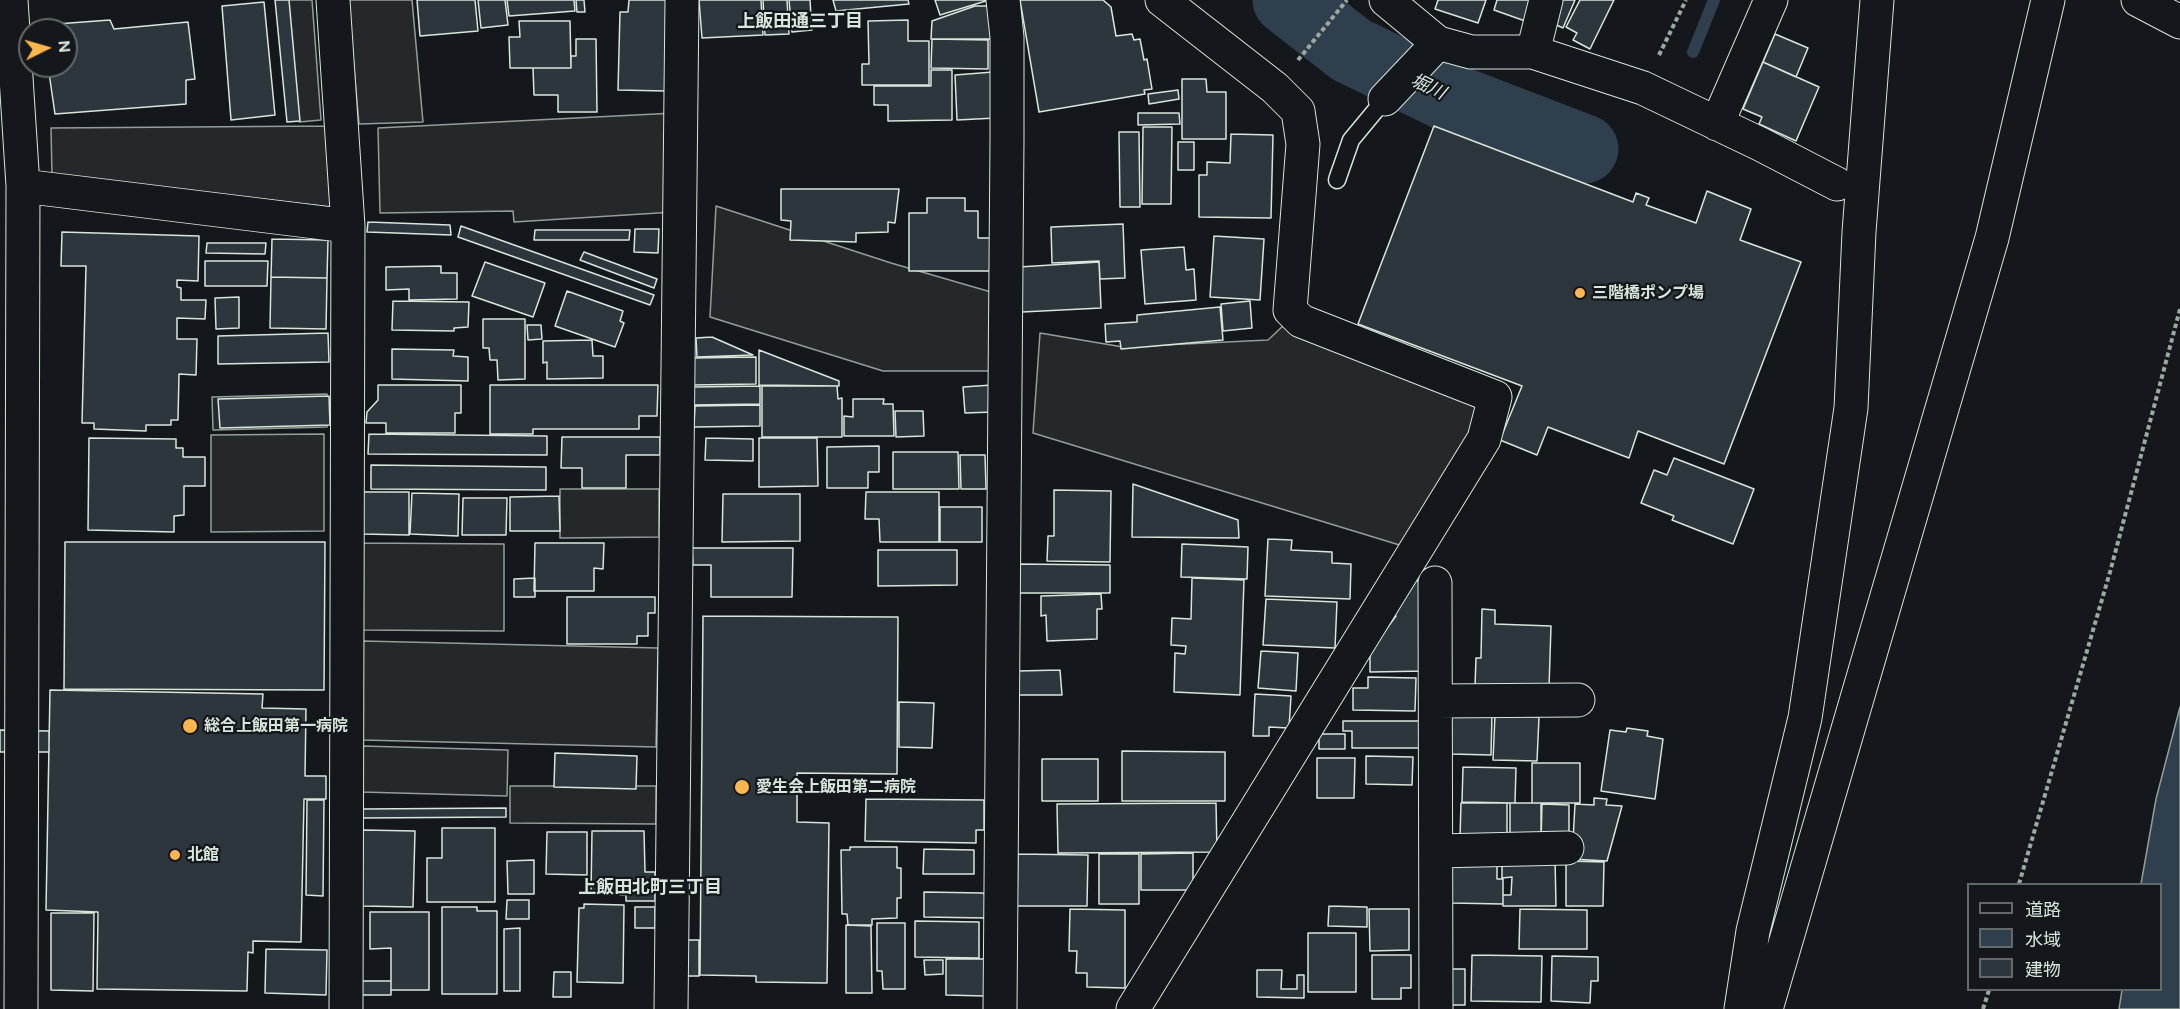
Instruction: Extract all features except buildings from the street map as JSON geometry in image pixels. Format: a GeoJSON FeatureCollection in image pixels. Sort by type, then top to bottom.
{"type":"FeatureCollection","features":[{"type":"Feature","properties":{"kind":"street"},"geometry":{"type":"LineString","coordinates":[[10,0],[23,186],[11,363],[21,1009]]}},
{"type":"Feature","properties":{"kind":"street"},"geometry":{"type":"LineString","coordinates":[[333,0],[348,226],[346,1009]]}},
{"type":"Feature","properties":{"kind":"street"},"geometry":{"type":"LineString","coordinates":[[671,1009],[682,0]]}},
{"type":"Feature","properties":{"kind":"street"},"geometry":{"type":"LineString","coordinates":[[1000,1009],[1007,139],[1007,37],[1003,0]]}},
{"type":"Feature","properties":{"kind":"street"},"geometry":{"type":"LineString","coordinates":[[1134,1009],[1484,439],[1495,398],[1301,321],[1290,310],[1303,144],[1298,111],[1275,88],[1162,0]]}},
{"type":"Feature","properties":{"kind":"street"},"geometry":{"type":"LineString","coordinates":[[1386,0],[1431,50],[1533,52],[1642,88],[1837,184]]}},
{"type":"Feature","properties":{"kind":"street"},"geometry":{"type":"LineString","coordinates":[[1533,52],[1546,0]]}},
{"type":"Feature","properties":{"kind":"street"},"geometry":{"type":"LineString","coordinates":[[1717,124],[1772,0]]}},
{"type":"Feature","properties":{"kind":"street"},"geometry":{"type":"LineString","coordinates":[[1741,1009],[1753,931],[1805,718],[1851,408],[1859,232],[1876,0]]}},
{"type":"Feature","properties":{"kind":"street"},"geometry":{"type":"LineString","coordinates":[[1766,1009],[1992,238],[2048,0]]}},
{"type":"Feature","properties":{"kind":"street"},"geometry":{"type":"LineString","coordinates":[[2139,0],[2180,22]]}},
{"type":"Feature","properties":{"kind":"street"},"geometry":{"type":"LineString","coordinates":[[1385,99],[1431,50]]}},
{"type":"Feature","properties":{"kind":"street"},"geometry":{"type":"LineString","coordinates":[[23,186],[348,226]]}},
{"type":"Feature","properties":{"kind":"street"},"geometry":{"type":"LineString","coordinates":[[1435,583],[1436,1009]]}},
{"type":"Feature","properties":{"kind":"street"},"geometry":{"type":"LineString","coordinates":[[1436,701],[1578,700]]}},
{"type":"Feature","properties":{"kind":"street"},"geometry":{"type":"LineString","coordinates":[[1437,851],[1567,848]]}},
{"type":"Feature","properties":{"kind":"lane"},"geometry":{"type":"LineString","coordinates":[[1337,180],[1351,140],[1385,99]]}},
{"type":"Feature","properties":{"kind":"path"},"geometry":{"type":"LineString","coordinates":[[1309,47],[1347,0]]}},
{"type":"Feature","properties":{"kind":"path"},"geometry":{"type":"LineString","coordinates":[[1642,88],[1686,0]]}},
{"type":"Feature","properties":{"kind":"path"},"geometry":{"type":"LineString","coordinates":[[2020,883],[2110,572],[2180,309]]}},
{"type":"Feature","properties":{"kind":"path"},"geometry":{"type":"LineString","coordinates":[[1983,1009],[1989,991]]}},
{"type":"Feature","properties":{"kind":"shaded area"},"geometry":{"type":"Polygon","coordinates":[[[288,0],[312,0],[321,120],[299,122],[288,0]]]}},
{"type":"Feature","properties":{"kind":"shaded area"},"geometry":{"type":"Polygon","coordinates":[[[348,0],[412,0],[423,122],[359,124],[348,0]]]}},
{"type":"Feature","properties":{"kind":"shaded area"},"geometry":{"type":"Polygon","coordinates":[[[675,113],[674,212],[514,222],[513,211],[380,213],[378,128],[675,113]]]}},
{"type":"Feature","properties":{"kind":"shaded area"},"geometry":{"type":"Polygon","coordinates":[[[326,126],[332,207],[52,176],[51,128],[326,126]]]}},
{"type":"Feature","properties":{"kind":"shaded area"},"geometry":{"type":"Polygon","coordinates":[[[716,206],[891,263],[991,292],[993,371],[883,371],[710,317],[716,206]]]}},
{"type":"Feature","properties":{"kind":"shaded area"},"geometry":{"type":"Polygon","coordinates":[[[1285,324],[1478,406],[1471,433],[1406,547],[1033,433],[1040,333],[1123,347],[1268,340],[1285,324]]]}},
{"type":"Feature","properties":{"kind":"shaded area"},"geometry":{"type":"Polygon","coordinates":[[[327,394],[327,427],[213,430],[212,397],[327,394]]]}},
{"type":"Feature","properties":{"kind":"shaded area"},"geometry":{"type":"Polygon","coordinates":[[[324,434],[324,531],[211,532],[211,435],[324,434]]]}},
{"type":"Feature","properties":{"kind":"shaded area"},"geometry":{"type":"Polygon","coordinates":[[[560,489],[659,489],[659,537],[560,538],[560,489]]]}},
{"type":"Feature","properties":{"kind":"shaded area"},"geometry":{"type":"Polygon","coordinates":[[[360,543],[504,544],[504,631],[359,630],[360,543]]]}},
{"type":"Feature","properties":{"kind":"shaded area"},"geometry":{"type":"Polygon","coordinates":[[[363,641],[658,648],[656,747],[361,740],[363,641]]]}},
{"type":"Feature","properties":{"kind":"shaded area"},"geometry":{"type":"Polygon","coordinates":[[[362,746],[508,750],[507,796],[361,792],[362,746]]]}},
{"type":"Feature","properties":{"kind":"shaded area"},"geometry":{"type":"Polygon","coordinates":[[[510,786],[656,786],[656,824],[510,823],[510,786]]]}},
{"type":"Feature","properties":{"kind":"water"},"geometry":{"type":"Polygon","coordinates":[[[2180,707],[2180,1009],[2119,1009],[2122,991],[2162,991],[2162,883],[2141,883],[2156,799],[2180,707]]]}},
{"type":"Feature","properties":{"kind":"waterway","name":"堀川"},"geometry":{"type":"LineString","coordinates":[[1287,0],[1351,50],[1446,96],[1584,149]]}},
{"type":"Feature","properties":{"kind":"waterway"},"geometry":{"type":"LineString","coordinates":[[1693,52],[1714,0]]}},
{"type":"Feature","properties":{"kind":"place","name":"三階橋ポンプ場"},"geometry":{"type":"Point","coordinates":[1580,293]}},
{"type":"Feature","properties":{"kind":"place","name":"総合上飯田第一病院"},"geometry":{"type":"Point","coordinates":[190,726]}},
{"type":"Feature","properties":{"kind":"place","name":"愛生会上飯田第二病院"},"geometry":{"type":"Point","coordinates":[742,787]}},
{"type":"Feature","properties":{"kind":"place","name":"北館"},"geometry":{"type":"Point","coordinates":[175,855]}},
{"type":"Feature","properties":{"kind":"district","name":"上飯田通三丁目"},"geometry":{"type":"Point","coordinates":[800,22]}},
{"type":"Feature","properties":{"kind":"district","name":"上飯田北町三丁目"},"geometry":{"type":"Point","coordinates":[650,888]}}]}
